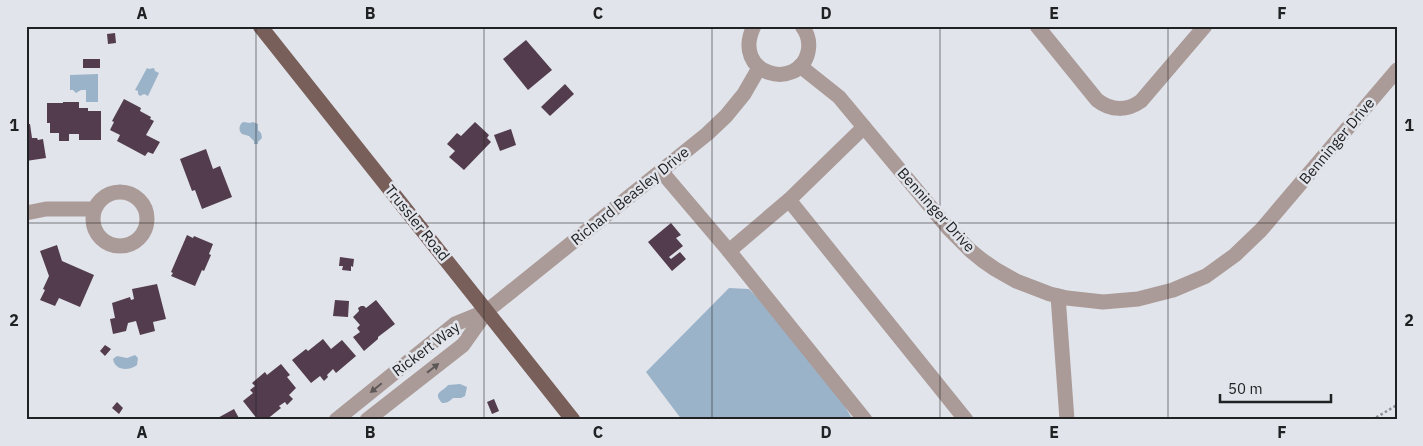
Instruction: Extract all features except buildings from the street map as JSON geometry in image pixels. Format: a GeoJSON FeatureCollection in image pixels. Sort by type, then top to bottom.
{"type":"FeatureCollection","features":[{"type":"Feature","properties":{"kind":"main road","name":"Trussler Road"},"geometry":{"type":"LineString","coordinates":[[260,26],[573,420]]}},
{"type":"Feature","properties":{"kind":"street"},"geometry":{"type":"LineString","coordinates":[[754,26],[748,47],[751,58],[758,68],[780,75],[792,72],[800,66],[807,55],[809,43],[802,26]]}},
{"type":"Feature","properties":{"kind":"street"},"geometry":{"type":"LineString","coordinates":[[1037,26],[1097,100],[1106,106],[1116,109],[1132,106],[1141,101],[1205,26]]}},
{"type":"Feature","properties":{"kind":"street","name":"Benninger Drive"},"geometry":{"type":"LineString","coordinates":[[800,66],[839,97],[950,229],[971,251],[995,269],[1032,288],[1058,296],[1103,302],[1138,299],[1190,284],[1221,266],[1249,244],[1397,70]]}},
{"type":"Feature","properties":{"kind":"street","name":"Richard Beasley Drive"},"geometry":{"type":"LineString","coordinates":[[487,311],[706,134],[726,116],[744,94],[758,68]]}},
{"type":"Feature","properties":{"kind":"street"},"geometry":{"type":"LineString","coordinates":[[729,251],[789,200],[864,127]]}},
{"type":"Feature","properties":{"kind":"street"},"geometry":{"type":"LineString","coordinates":[[661,171],[729,251],[865,420]]}},
{"type":"Feature","properties":{"kind":"street"},"geometry":{"type":"LineString","coordinates":[[789,200],[966,420]]}},
{"type":"Feature","properties":{"kind":"street"},"geometry":{"type":"LineString","coordinates":[[26,213],[46,209],[94,209]]}},
{"type":"Feature","properties":{"kind":"street"},"geometry":{"type":"LineString","coordinates":[[1058,296],[1067,420]]}},
{"type":"Feature","properties":{"kind":"street","name":"Rickert Way"},"geometry":{"type":"LineString","coordinates":[[336,420],[455,324],[487,311]]}},
{"type":"Feature","properties":{"kind":"street","name":"Rickert Way"},"geometry":{"type":"LineString","coordinates":[[367,420],[463,345],[487,311]]}},
{"type":"Feature","properties":{"kind":"path"},"geometry":{"type":"LineString","coordinates":[[1372,420],[1397,405]]}},
{"type":"Feature","properties":{"kind":"water"},"geometry":{"type":"Polygon","coordinates":[[[147,68],[154,68],[159,73],[148,96],[144,94],[140,96],[138,91],[135,90],[147,68]]]}},
{"type":"Feature","properties":{"kind":"water"},"geometry":{"type":"Polygon","coordinates":[[[98,74],[98,102],[86,102],[86,90],[76,93],[70,90],[70,75],[98,74]]]}},
{"type":"Feature","properties":{"kind":"water"},"geometry":{"type":"Polygon","coordinates":[[[243,122],[258,124],[258,130],[262,138],[258,144],[254,144],[254,141],[249,136],[242,134],[240,128],[243,122]]]}},
{"type":"Feature","properties":{"kind":"water"},"geometry":{"type":"Polygon","coordinates":[[[729,288],[749,289],[815,357],[853,420],[682,420],[646,372],[729,288]]]}},
{"type":"Feature","properties":{"kind":"water"},"geometry":{"type":"Polygon","coordinates":[[[135,355],[138,358],[137,365],[130,368],[119,368],[114,363],[113,359],[117,356],[127,358],[135,355]]]}},
{"type":"Feature","properties":{"kind":"water"},"geometry":{"type":"Polygon","coordinates":[[[460,384],[467,387],[465,396],[453,398],[448,402],[442,403],[438,397],[439,392],[448,385],[460,384]]]}}]}
